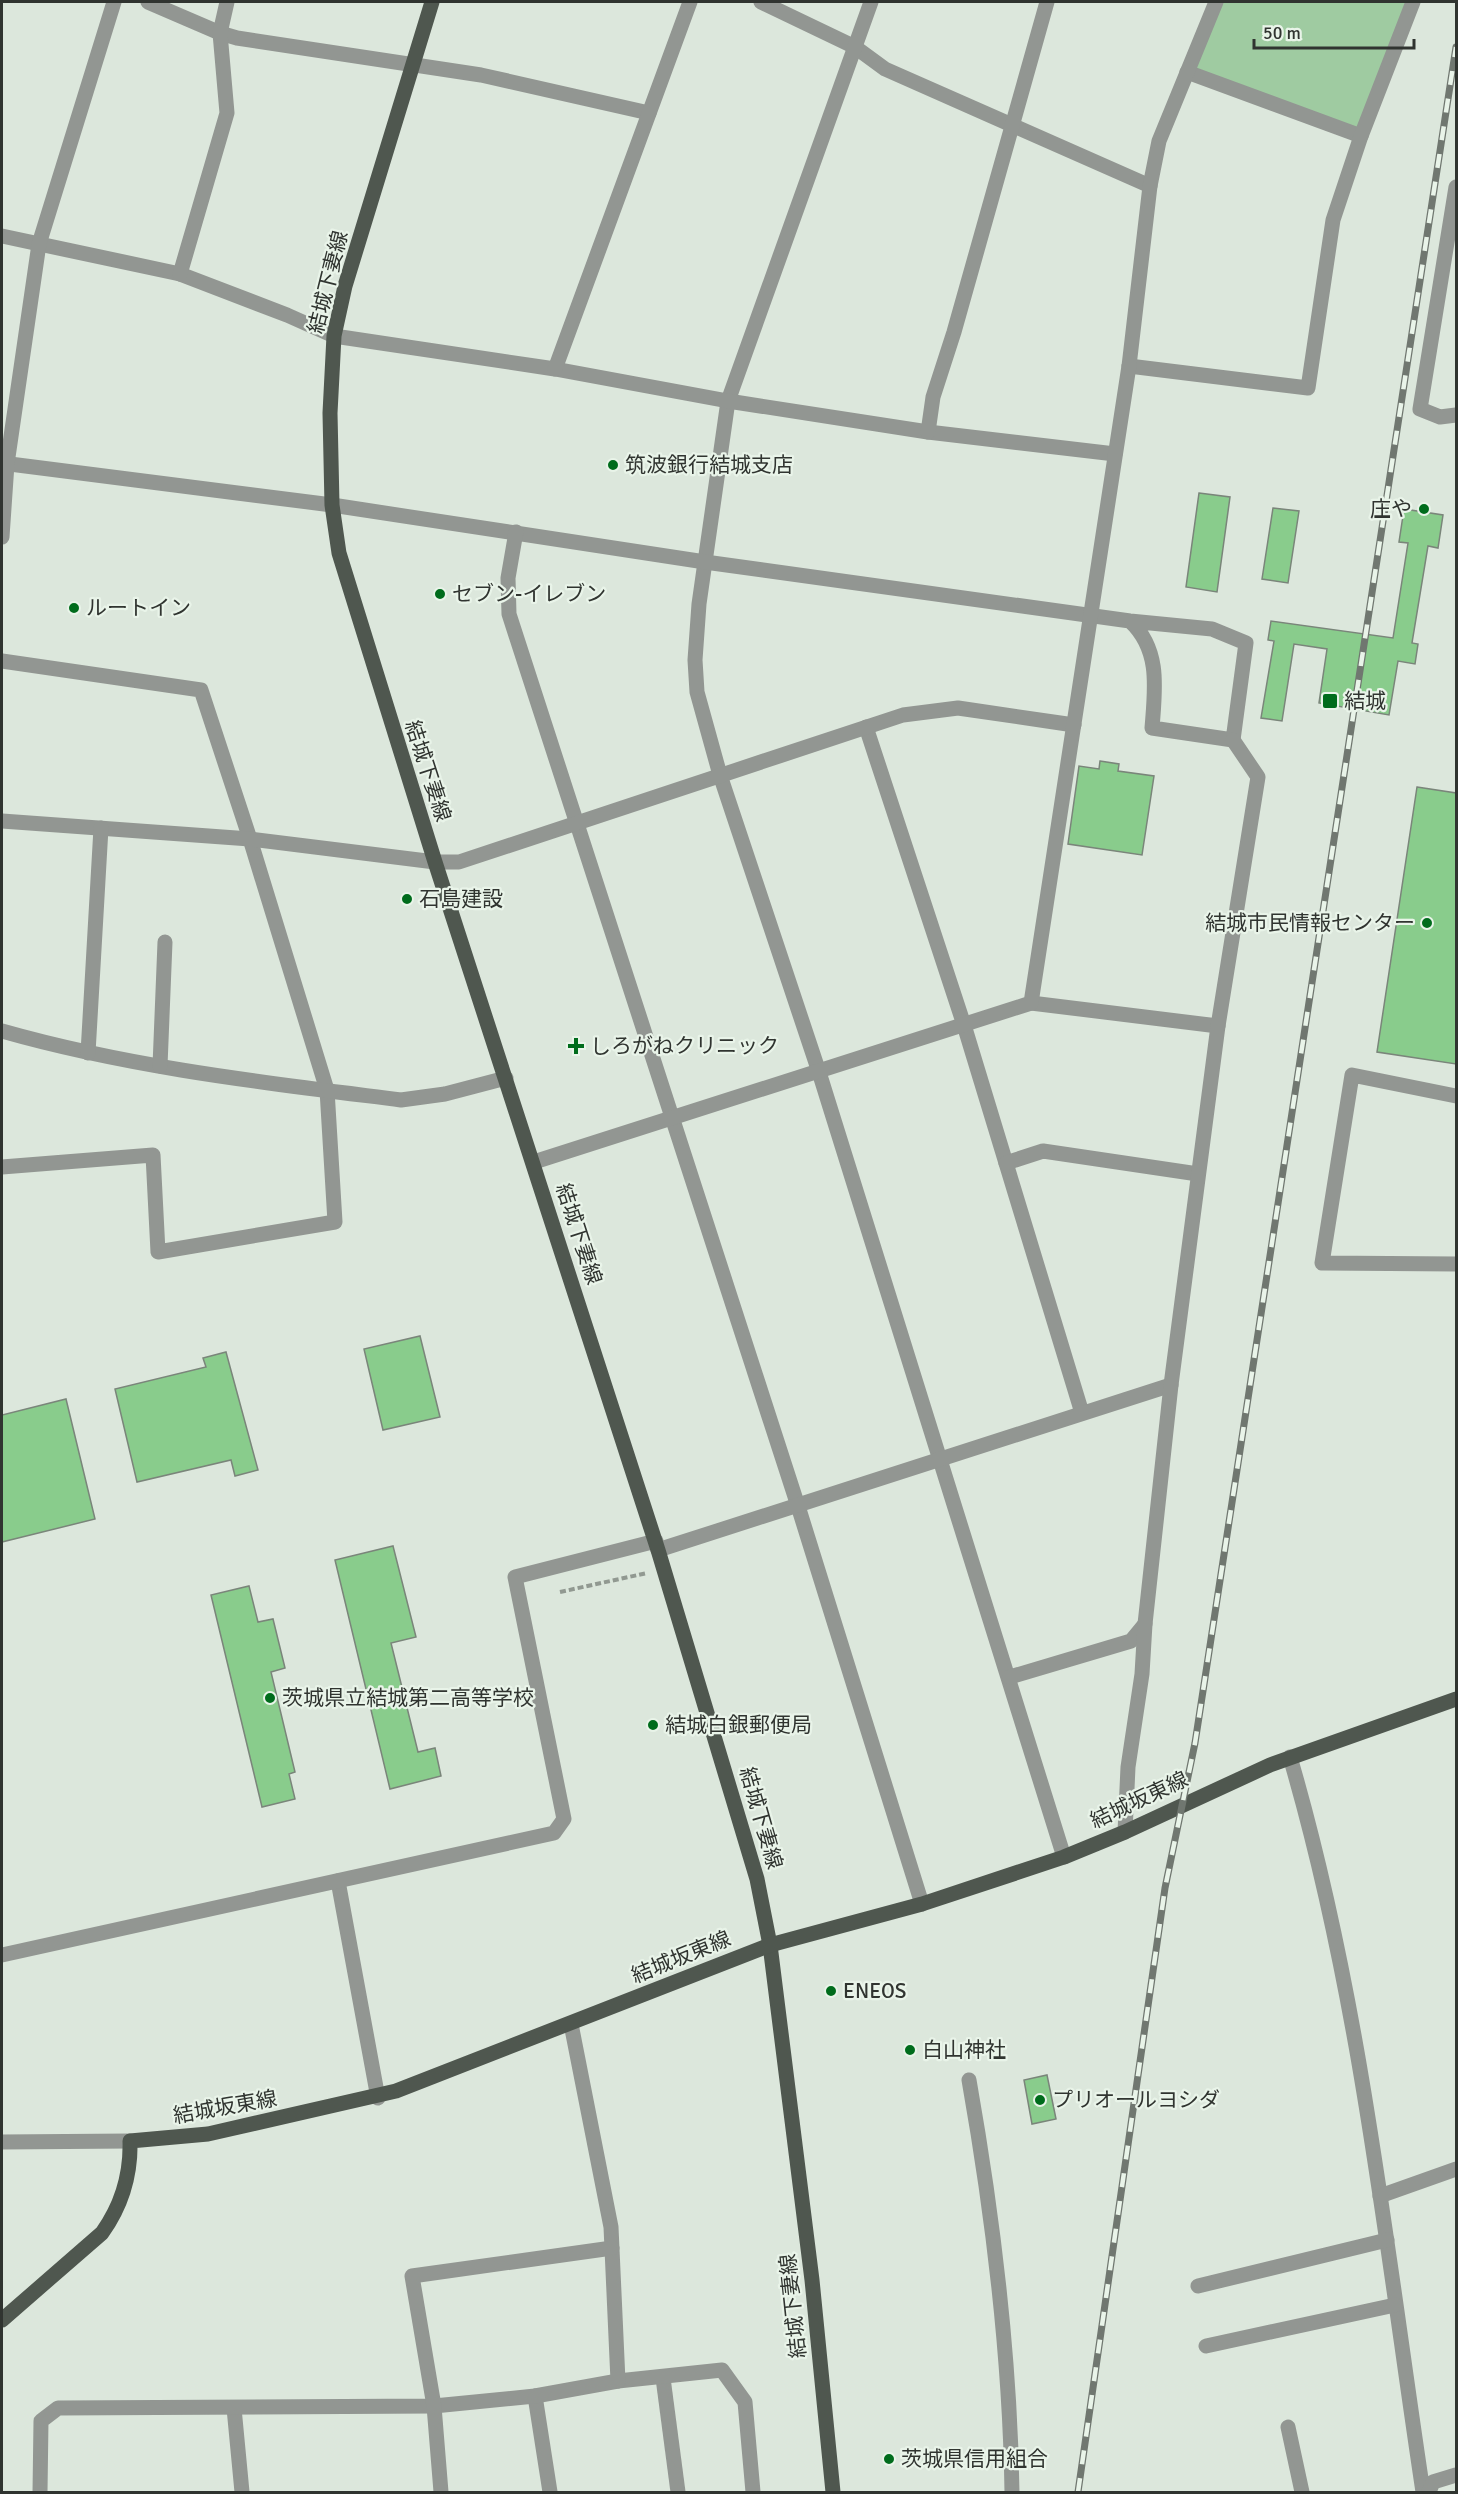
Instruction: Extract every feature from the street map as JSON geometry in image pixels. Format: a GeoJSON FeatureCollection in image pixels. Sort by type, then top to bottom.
{"type":"FeatureCollection","features":[{"type":"Feature","properties":{"kind":"main road","name":"結城下妻線"},"geometry":{"type":"LineString","coordinates":[[432,2],[345,286],[334,336],[330,413],[332,506],[342,564],[435,862],[657,1546],[757,1879],[770,1945],[812,2280],[833,2493]]}},
{"type":"Feature","properties":{"kind":"main road","name":"結城坂東線"},"geometry":{"type":"LineString","coordinates":[[130,2141],[208,2134],[378,2098],[770,1945],[922,1904],[1064,1857],[1125,1832],[1238,1778],[1290,1757],[1456,1699]]}},
{"type":"Feature","properties":{"kind":"main road"},"geometry":{"type":"LineString","coordinates":[[2,2320],[102,2233],[112,2219],[128,2180],[130,2141]]}},
{"type":"Feature","properties":{"kind":"street"},"geometry":{"type":"LineString","coordinates":[[2,537],[4,463],[39,244],[114,2]]}},
{"type":"Feature","properties":{"kind":"street"},"geometry":{"type":"LineString","coordinates":[[148,2],[220,33],[482,75],[649,113]]}},
{"type":"Feature","properties":{"kind":"street"},"geometry":{"type":"LineString","coordinates":[[180,274],[227,113],[220,33],[227,2]]}},
{"type":"Feature","properties":{"kind":"street"},"geometry":{"type":"LineString","coordinates":[[555,369],[690,2]]}},
{"type":"Feature","properties":{"kind":"street"},"geometry":{"type":"LineString","coordinates":[[761,2],[855,47],[885,69],[1150,186]]}},
{"type":"Feature","properties":{"kind":"street"},"geometry":{"type":"LineString","coordinates":[[871,2],[728,401],[699,604],[696,681],[720,775],[819,1072],[1010,1677],[1064,1857]]}},
{"type":"Feature","properties":{"kind":"street"},"geometry":{"type":"LineString","coordinates":[[928,432],[933,397],[954,332],[1047,2]]}},
{"type":"Feature","properties":{"kind":"street"},"geometry":{"type":"LineString","coordinates":[[1031,1003],[1128,366],[1150,186],[1159,141],[1216,2]]}},
{"type":"Feature","properties":{"kind":"street"},"geometry":{"type":"LineString","coordinates":[[1128,366],[1308,388],[1333,220],[1361,136],[1413,2]]}},
{"type":"Feature","properties":{"kind":"street"},"geometry":{"type":"LineString","coordinates":[[1187,72],[1361,136]]}},
{"type":"Feature","properties":{"kind":"street"},"geometry":{"type":"LineString","coordinates":[[1456,187],[1420,409],[1440,417],[1456,416]]}},
{"type":"Feature","properties":{"kind":"street"},"geometry":{"type":"LineString","coordinates":[[2,236],[180,274],[287,315],[334,336],[555,369],[728,401],[928,432],[1115,454]]}},
{"type":"Feature","properties":{"kind":"street"},"geometry":{"type":"LineString","coordinates":[[4,463],[332,506],[705,562],[1130,621],[1212,629],[1246,643],[1233,740],[1258,777],[1218,1026],[1171,1385],[1145,1624],[1142,1674],[1128,1767],[1125,1832]]}},
{"type":"Feature","properties":{"kind":"street"},"geometry":{"type":"LineString","coordinates":[[516,532],[508,578],[509,614],[798,1506],[922,1904]]}},
{"type":"Feature","properties":{"kind":"street"},"geometry":{"type":"LineString","coordinates":[[1130,621],[1143,633],[1152,656],[1155,688],[1152,728],[1233,740]]}},
{"type":"Feature","properties":{"kind":"street"},"geometry":{"type":"LineString","coordinates":[[2,661],[201,690],[250,839],[327,1090],[335,1222],[159,1252],[153,1155],[2,1167]]}},
{"type":"Feature","properties":{"kind":"street"},"geometry":{"type":"LineString","coordinates":[[2,821],[250,839],[435,862],[459,862],[903,715],[958,708],[1074,725]]}},
{"type":"Feature","properties":{"kind":"street"},"geometry":{"type":"LineString","coordinates":[[866,727],[964,1025],[1082,1413]]}},
{"type":"Feature","properties":{"kind":"street"},"geometry":{"type":"LineString","coordinates":[[88,1053],[101,828]]}},
{"type":"Feature","properties":{"kind":"street"},"geometry":{"type":"LineString","coordinates":[[160,1066],[165,942]]}},
{"type":"Feature","properties":{"kind":"street"},"geometry":{"type":"LineString","coordinates":[[534,1162],[1031,1003],[1218,1026]]}},
{"type":"Feature","properties":{"kind":"street"},"geometry":{"type":"LineString","coordinates":[[2,1031],[88,1053],[160,1066],[401,1100],[445,1094],[506,1078]]}},
{"type":"Feature","properties":{"kind":"street"},"geometry":{"type":"LineString","coordinates":[[1456,1096],[1352,1075],[1322,1263],[1456,1264]]}},
{"type":"Feature","properties":{"kind":"street"},"geometry":{"type":"LineString","coordinates":[[1006,1163],[1043,1151],[1198,1174]]}},
{"type":"Feature","properties":{"kind":"street"},"geometry":{"type":"LineString","coordinates":[[2,1954],[554,1833],[564,1819],[515,1577],[657,1546],[798,1506],[1171,1385]]}},
{"type":"Feature","properties":{"kind":"street"},"geometry":{"type":"LineString","coordinates":[[1010,1677],[1131,1641],[1145,1624]]}},
{"type":"Feature","properties":{"kind":"street"},"geometry":{"type":"LineString","coordinates":[[1290,1757],[1329,1909],[1354,2037],[1387,2240],[1423,2493]]}},
{"type":"Feature","properties":{"kind":"street"},"geometry":{"type":"LineString","coordinates":[[338,1881],[378,2098]]}},
{"type":"Feature","properties":{"kind":"street"},"geometry":{"type":"LineString","coordinates":[[571,2024],[611,2227],[618,2381]]}},
{"type":"Feature","properties":{"kind":"street"},"geometry":{"type":"LineString","coordinates":[[969,2080],[989,2196],[1011,2421],[1012,2493]]}},
{"type":"Feature","properties":{"kind":"street"},"geometry":{"type":"LineString","coordinates":[[2,2142],[130,2141]]}},
{"type":"Feature","properties":{"kind":"street"},"geometry":{"type":"LineString","coordinates":[[1380,2196],[1456,2169]]}},
{"type":"Feature","properties":{"kind":"street"},"geometry":{"type":"LineString","coordinates":[[1198,2286],[1387,2240]]}},
{"type":"Feature","properties":{"kind":"street"},"geometry":{"type":"LineString","coordinates":[[441,2493],[434,2406],[412,2276],[612,2248]]}},
{"type":"Feature","properties":{"kind":"street"},"geometry":{"type":"LineString","coordinates":[[1206,2346],[1395,2305]]}},
{"type":"Feature","properties":{"kind":"street"},"geometry":{"type":"LineString","coordinates":[[40,2493],[41,2421],[58,2408],[434,2406],[535,2396],[618,2381],[722,2370],[745,2402],[753,2493]]}},
{"type":"Feature","properties":{"kind":"street"},"geometry":{"type":"LineString","coordinates":[[663,2378],[678,2493]]}},
{"type":"Feature","properties":{"kind":"street"},"geometry":{"type":"LineString","coordinates":[[535,2396],[550,2493]]}},
{"type":"Feature","properties":{"kind":"street"},"geometry":{"type":"LineString","coordinates":[[234,2408],[242,2493]]}},
{"type":"Feature","properties":{"kind":"street"},"geometry":{"type":"LineString","coordinates":[[1288,2427],[1302,2493]]}},
{"type":"Feature","properties":{"kind":"street"},"geometry":{"type":"LineString","coordinates":[[1429,2493],[1433,2482],[1456,2475]]}},
{"type":"Feature","properties":{"kind":"path"},"geometry":{"type":"LineString","coordinates":[[560,1592],[640,1575]]}},
{"type":"Feature","properties":{"kind":"green space"},"geometry":{"type":"Polygon","coordinates":[[[1216,2],[1413,2],[1361,136],[1190,66],[1216,2]]]}},
{"type":"Feature","properties":{"kind":"building"},"geometry":{"type":"Polygon","coordinates":[[[1199,493],[1230,497],[1217,592],[1186,587],[1199,493]]]}},
{"type":"Feature","properties":{"kind":"building"},"geometry":{"type":"Polygon","coordinates":[[[1273,508],[1299,511],[1288,583],[1262,579],[1273,508]]]}},
{"type":"Feature","properties":{"kind":"building"},"geometry":{"type":"Polygon","coordinates":[[[1404,509],[1443,515],[1438,548],[1428,546],[1412,643],[1418,644],[1415,664],[1398,661],[1389,715],[1319,703],[1327,649],[1294,644],[1282,721],[1261,718],[1274,641],[1268,640],[1271,621],[1393,638],[1408,543],[1399,542],[1404,509]]]}},
{"type":"Feature","properties":{"kind":"building"},"geometry":{"type":"Polygon","coordinates":[[[1100,761],[1119,764],[1118,771],[1154,776],[1142,855],[1068,844],[1079,766],[1099,769],[1100,761]]]}},
{"type":"Feature","properties":{"kind":"building","name":"結城市民情報センター"},"geometry":{"type":"Polygon","coordinates":[[[1417,787],[1456,793],[1456,1064],[1377,1052],[1417,787]]]}},
{"type":"Feature","properties":{"kind":"building"},"geometry":{"type":"Polygon","coordinates":[[[420,1336],[440,1417],[383,1430],[364,1349],[420,1336]]]}},
{"type":"Feature","properties":{"kind":"building"},"geometry":{"type":"Polygon","coordinates":[[[226,1352],[258,1470],[235,1476],[231,1460],[137,1482],[115,1389],[206,1367],[203,1358],[226,1352]]]}},
{"type":"Feature","properties":{"kind":"building"},"geometry":{"type":"Polygon","coordinates":[[[66,1399],[95,1519],[2,1542],[2,1415],[66,1399]]]}},
{"type":"Feature","properties":{"kind":"building"},"geometry":{"type":"Polygon","coordinates":[[[393,1546],[416,1637],[391,1643],[418,1752],[435,1748],[441,1776],[390,1789],[335,1560],[393,1546]]]}},
{"type":"Feature","properties":{"kind":"building"},"geometry":{"type":"Polygon","coordinates":[[[249,1586],[258,1622],[273,1619],[285,1668],[271,1672],[295,1772],[289,1774],[295,1799],[262,1807],[211,1595],[249,1586]]]}},
{"type":"Feature","properties":{"kind":"building","name":"プリオールヨシダ"},"geometry":{"type":"Polygon","coordinates":[[[1047,2075],[1056,2119],[1032,2124],[1024,2080],[1047,2075]]]}},
{"type":"Feature","properties":{"kind":"railway"},"geometry":{"type":"LineString","coordinates":[[1078,2492],[1165,1888],[1195,1743],[1456,47]]}},
{"type":"Feature","properties":{"kind":"place","name":"筑波銀行結城支店"},"geometry":{"type":"Point","coordinates":[613,465]}},
{"type":"Feature","properties":{"kind":"place","name":"庄や"},"geometry":{"type":"Point","coordinates":[1424,509]}},
{"type":"Feature","properties":{"kind":"place","name":"セブン-イレブン"},"geometry":{"type":"Point","coordinates":[440,594]}},
{"type":"Feature","properties":{"kind":"place","name":"ルートイン"},"geometry":{"type":"Point","coordinates":[74,608]}},
{"type":"Feature","properties":{"kind":"place","name":"結城"},"geometry":{"type":"Point","coordinates":[1330,701]}},
{"type":"Feature","properties":{"kind":"place","name":"石島建設"},"geometry":{"type":"Point","coordinates":[407,899]}},
{"type":"Feature","properties":{"kind":"place","name":"結城市民情報センター"},"geometry":{"type":"Point","coordinates":[1427,923]}},
{"type":"Feature","properties":{"kind":"place","name":"しろがねクリニック"},"geometry":{"type":"Point","coordinates":[576,1046]}},
{"type":"Feature","properties":{"kind":"place","name":"茨城県立結城第二高等学校"},"geometry":{"type":"Point","coordinates":[270,1698]}},
{"type":"Feature","properties":{"kind":"place","name":"結城白銀郵便局"},"geometry":{"type":"Point","coordinates":[653,1725]}},
{"type":"Feature","properties":{"kind":"place","name":"ENEOS"},"geometry":{"type":"Point","coordinates":[831,1991]}},
{"type":"Feature","properties":{"kind":"place","name":"白山神社"},"geometry":{"type":"Point","coordinates":[910,2050]}},
{"type":"Feature","properties":{"kind":"place","name":"プリオールヨシダ"},"geometry":{"type":"Point","coordinates":[1040,2100]}},
{"type":"Feature","properties":{"kind":"place","name":"茨城県信用組合"},"geometry":{"type":"Point","coordinates":[889,2459]}}]}
